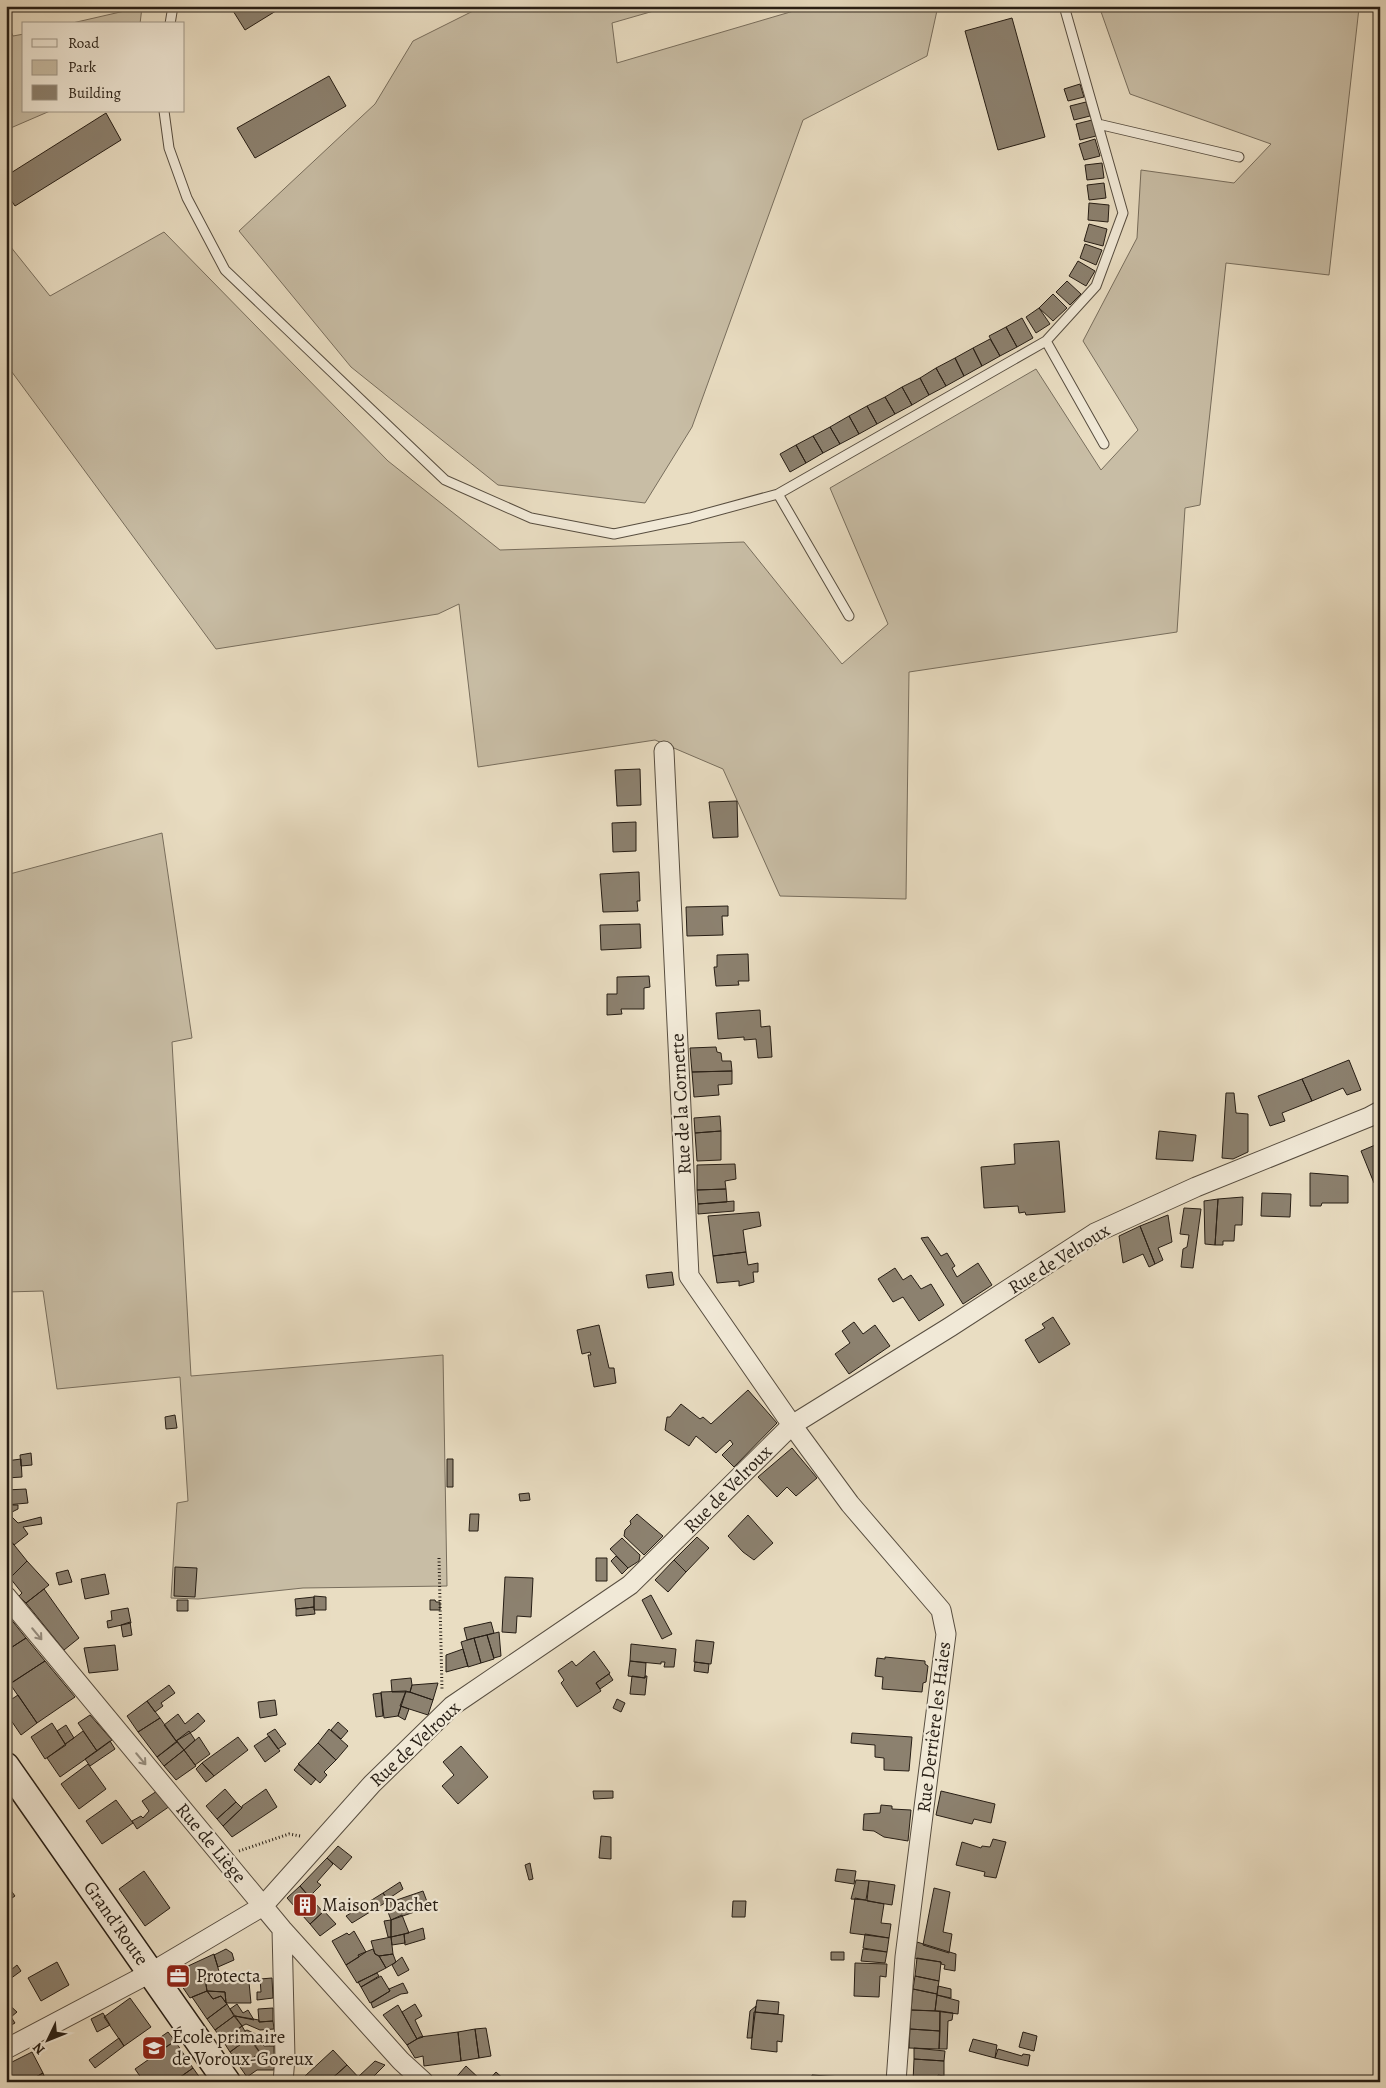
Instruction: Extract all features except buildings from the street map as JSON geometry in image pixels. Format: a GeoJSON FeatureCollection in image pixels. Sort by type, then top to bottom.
{"type":"FeatureCollection","features":[{"type":"Feature","properties":{"kind":"main road","name":"Grand'Route"},"geometry":{"type":"LineString","coordinates":[[6,1766],[222,2080]]}},
{"type":"Feature","properties":{"kind":"street","name":"Rue de la Cornette"},"geometry":{"type":"LineString","coordinates":[[664,751],[689,1276],[792,1425]]}},
{"type":"Feature","properties":{"kind":"street","name":"Rue de Velroux"},"geometry":{"type":"LineString","coordinates":[[6,2049],[150,1973],[263,1906],[372,1784],[442,1716],[460,1700],[630,1585],[792,1425],[950,1327],[1095,1233],[1196,1187],[1380,1112]]}},
{"type":"Feature","properties":{"kind":"street","name":"Rue Derrière les Haies"},"geometry":{"type":"LineString","coordinates":[[792,1425],[850,1504],[941,1610],[946,1634],[905,1957],[896,2082]]}},
{"type":"Feature","properties":{"kind":"street","name":"Rue de Liège"},"geometry":{"type":"LineString","coordinates":[[6,1596],[282,1930],[401,2061],[424,2082]]}},
{"type":"Feature","properties":{"kind":"street"},"geometry":{"type":"LineString","coordinates":[[282,1930],[285,2058],[283,2082]]}},
{"type":"Feature","properties":{"kind":"lane"},"geometry":{"type":"LineString","coordinates":[[170,22],[173,6]]}},
{"type":"Feature","properties":{"kind":"lane"},"geometry":{"type":"LineString","coordinates":[[164,112],[169,148],[187,198],[225,270],[445,480],[531,518],[614,534],[690,518],[778,494],[1046,341],[1096,286],[1123,213],[1064,6]]}},
{"type":"Feature","properties":{"kind":"lane"},"geometry":{"type":"LineString","coordinates":[[1098,124],[1239,156]]}},
{"type":"Feature","properties":{"kind":"lane"},"geometry":{"type":"LineString","coordinates":[[1046,341],[1104,444]]}},
{"type":"Feature","properties":{"kind":"lane"},"geometry":{"type":"LineString","coordinates":[[778,494],[849,616]]}},
{"type":"Feature","properties":{"kind":"path"},"geometry":{"type":"LineString","coordinates":[[439,1558],[442,1716]]}},
{"type":"Feature","properties":{"kind":"path"},"geometry":{"type":"LineString","coordinates":[[222,1856],[289,1834],[323,1839]]}},
{"type":"Feature","properties":{"kind":"green space"},"geometry":{"type":"Polygon","coordinates":[[[483,6],[671,6],[612,23],[617,63],[797,10],[845,6],[938,6],[927,56],[803,120],[692,427],[645,503],[498,485],[351,367],[239,231],[375,104],[413,41],[483,6]]]}},
{"type":"Feature","properties":{"kind":"green space"},"geometry":{"type":"Polygon","coordinates":[[[1099,6],[1259,6],[1258,10],[1359,8],[1329,275],[1226,263],[1200,505],[1185,508],[1177,632],[909,672],[906,899],[780,896],[723,769],[655,740],[478,767],[459,604],[438,614],[216,649],[6,364],[6,241],[50,296],[164,232],[388,461],[500,550],[744,542],[842,664],[888,624],[830,488],[1036,369],[1101,470],[1138,430],[1083,341],[1137,238],[1141,170],[1234,183],[1271,144],[1130,94],[1099,6]]]}},
{"type":"Feature","properties":{"kind":"green space"},"geometry":{"type":"Polygon","coordinates":[[[142,7],[140,22],[77,22],[142,7]]]}},
{"type":"Feature","properties":{"kind":"green space"},"geometry":{"type":"Polygon","coordinates":[[[6,21],[13,36],[22,34],[22,112],[48,112],[6,130],[6,21]]]}},
{"type":"Feature","properties":{"kind":"green space"},"geometry":{"type":"Polygon","coordinates":[[[162,833],[192,1038],[172,1042],[191,1376],[443,1355],[447,1586],[303,1588],[198,1599],[171,1598],[177,1503],[188,1501],[180,1377],[57,1389],[43,1291],[6,1292],[6,875],[162,833]]]}},
{"type":"Feature","properties":{"kind":"place","name":"Maison Dachet"},"geometry":{"type":"Point","coordinates":[305,1905]}},
{"type":"Feature","properties":{"kind":"place","name":"Protecta"},"geometry":{"type":"Point","coordinates":[178,1976]}},
{"type":"Feature","properties":{"kind":"place","name":"École primaire de Voroux-Goreux"},"geometry":{"type":"Point","coordinates":[154,2048]}}]}
